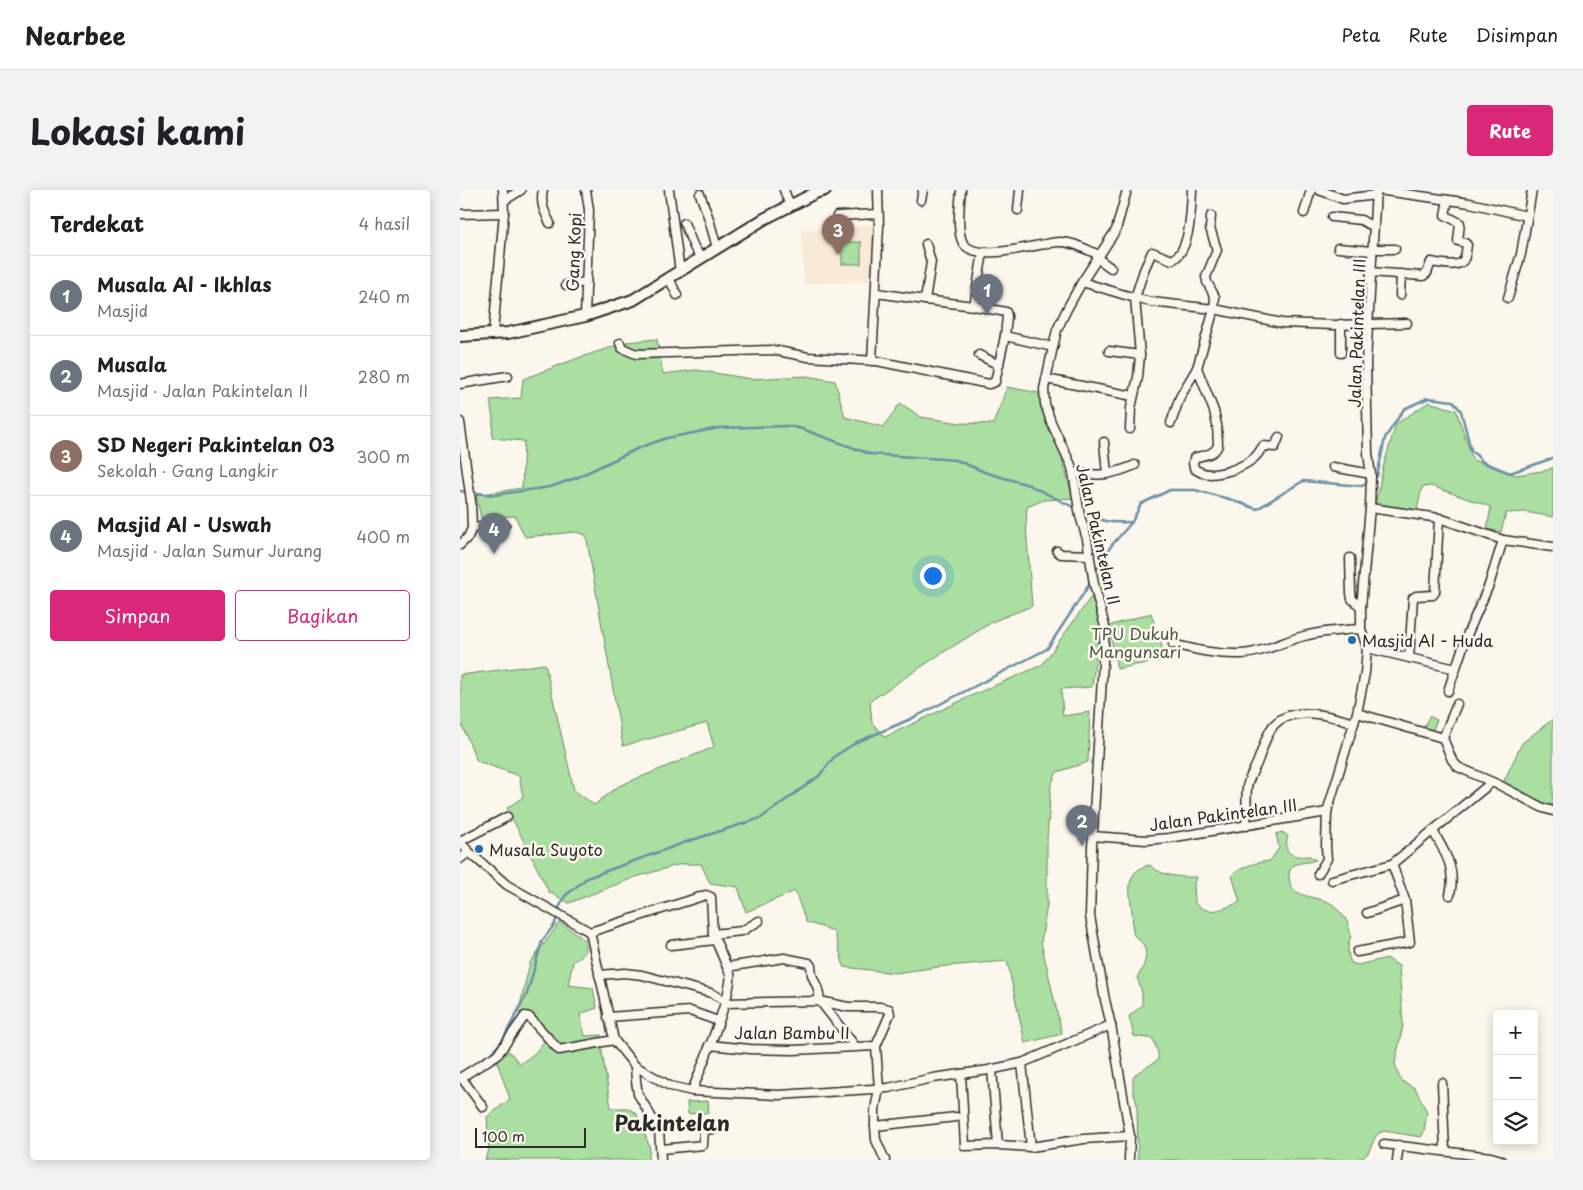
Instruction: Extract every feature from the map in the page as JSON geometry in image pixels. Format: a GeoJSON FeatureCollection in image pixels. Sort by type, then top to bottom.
{"type":"FeatureCollection","features":[{"type":"Feature","properties":{"kind":"main road"},"geometry":{"type":"LineString","coordinates":[[460,336],[508,333],[585,316],[634,300],[764,219],[825,190]]}},
{"type":"Feature","properties":{"kind":"street"},"geometry":{"type":"LineString","coordinates":[[493,333],[504,213],[503,190]]}},
{"type":"Feature","properties":{"kind":"street"},"geometry":{"type":"LineString","coordinates":[[504,200],[521,190]]}},
{"type":"Feature","properties":{"kind":"street"},"geometry":{"type":"LineString","coordinates":[[543,190],[541,200],[550,222]]}},
{"type":"Feature","properties":{"kind":"street","name":"Gang Kopi"},"geometry":{"type":"LineString","coordinates":[[585,316],[589,210],[586,190]]}},
{"type":"Feature","properties":{"kind":"street"},"geometry":{"type":"LineString","coordinates":[[669,190],[680,272]]}},
{"type":"Feature","properties":{"kind":"street"},"geometry":{"type":"LineString","coordinates":[[784,190],[790,206]]}},
{"type":"Feature","properties":{"kind":"street"},"geometry":{"type":"LineString","coordinates":[[872,361],[876,293],[878,190]]}},
{"type":"Feature","properties":{"kind":"street"},"geometry":{"type":"LineString","coordinates":[[922,200],[923,190]]}},
{"type":"Feature","properties":{"kind":"street"},"geometry":{"type":"LineString","coordinates":[[961,190],[960,235],[963,244],[970,249],[983,252],[1010,250],[1060,242],[1070,244],[1098,256],[1111,268]]}},
{"type":"Feature","properties":{"kind":"street"},"geometry":{"type":"LineString","coordinates":[[1018,210],[1020,190]]}},
{"type":"Feature","properties":{"kind":"street","name":"Jalan Pakintelan II"},"geometry":{"type":"LineString","coordinates":[[1127,190],[1116,230],[1082,282],[1057,330],[1044,389],[1045,404],[1051,422],[1068,458],[1072,472],[1080,516],[1087,539],[1094,584],[1105,627],[1092,836],[1090,916],[1130,1136],[1129,1160]]}},
{"type":"Feature","properties":{"kind":"street"},"geometry":{"type":"LineString","coordinates":[[1130,429],[1140,354],[1135,298],[1144,270],[1153,252],[1169,260],[1177,256],[1189,232],[1192,190]]}},
{"type":"Feature","properties":{"kind":"street"},"geometry":{"type":"LineString","coordinates":[[1304,213],[1311,190]]}},
{"type":"Feature","properties":{"kind":"street"},"geometry":{"type":"LineString","coordinates":[[1319,190],[1343,199],[1377,192],[1448,200],[1528,216]]}},
{"type":"Feature","properties":{"kind":"street"},"geometry":{"type":"LineString","coordinates":[[1508,298],[1522,254],[1532,190]]}},
{"type":"Feature","properties":{"kind":"street","name":"Jalan Pakintelan III"},"geometry":{"type":"LineString","coordinates":[[1370,508],[1371,476],[1366,415],[1366,362],[1370,272],[1377,192]]}},
{"type":"Feature","properties":{"kind":"street"},"geometry":{"type":"LineString","coordinates":[[700,194],[717,248]]}},
{"type":"Feature","properties":{"kind":"street"},"geometry":{"type":"LineString","coordinates":[[1370,272],[1423,276],[1427,273],[1431,262],[1454,265],[1460,263],[1464,259],[1466,244],[1458,240],[1460,223],[1445,215],[1448,200]]}},
{"type":"Feature","properties":{"kind":"street"},"geometry":{"type":"LineString","coordinates":[[460,214],[504,213]]}},
{"type":"Feature","properties":{"kind":"street"},"geometry":{"type":"LineString","coordinates":[[837,216],[878,214]]}},
{"type":"Feature","properties":{"kind":"street"},"geometry":{"type":"LineString","coordinates":[[1171,423],[1180,397],[1197,368],[1214,309],[1215,297],[1206,277],[1217,250],[1210,228],[1211,216]]}},
{"type":"Feature","properties":{"kind":"street"},"geometry":{"type":"LineString","coordinates":[[1332,217],[1361,220],[1368,224],[1374,224]]}},
{"type":"Feature","properties":{"kind":"street"},"geometry":{"type":"LineString","coordinates":[[684,222],[694,247],[701,258]]}},
{"type":"Feature","properties":{"kind":"street"},"geometry":{"type":"LineString","coordinates":[[925,300],[930,262],[926,244]]}},
{"type":"Feature","properties":{"kind":"street"},"geometry":{"type":"LineString","coordinates":[[1338,248],[1395,249]]}},
{"type":"Feature","properties":{"kind":"street"},"geometry":{"type":"LineString","coordinates":[[974,306],[983,252]]}},
{"type":"Feature","properties":{"kind":"street"},"geometry":{"type":"LineString","coordinates":[[1400,295],[1401,274]]}},
{"type":"Feature","properties":{"kind":"street"},"geometry":{"type":"LineString","coordinates":[[669,278],[677,295]]}},
{"type":"Feature","properties":{"kind":"street"},"geometry":{"type":"LineString","coordinates":[[566,285],[586,282]]}},
{"type":"Feature","properties":{"kind":"street"},"geometry":{"type":"LineString","coordinates":[[1082,282],[1151,302],[1214,309],[1282,323],[1407,323]]}},
{"type":"Feature","properties":{"kind":"street"},"geometry":{"type":"LineString","coordinates":[[620,343],[622,348],[636,354],[773,350],[808,357],[872,361],[989,384],[995,382],[1005,336],[1006,312],[876,293]]}},
{"type":"Feature","properties":{"kind":"street"},"geometry":{"type":"LineString","coordinates":[[1341,324],[1341,353]]}},
{"type":"Feature","properties":{"kind":"street"},"geometry":{"type":"LineString","coordinates":[[1005,336],[1053,347]]}},
{"type":"Feature","properties":{"kind":"street"},"geometry":{"type":"LineString","coordinates":[[1109,351],[1140,354]]}},
{"type":"Feature","properties":{"kind":"street"},"geometry":{"type":"LineString","coordinates":[[979,355],[999,365]]}},
{"type":"Feature","properties":{"kind":"street"},"geometry":{"type":"LineString","coordinates":[[1197,368],[1214,411],[1218,445],[1214,452],[1194,458],[1193,463],[1197,471],[1212,474],[1236,469],[1256,456],[1263,446],[1275,447],[1279,437]]}},
{"type":"Feature","properties":{"kind":"street"},"geometry":{"type":"LineString","coordinates":[[460,384],[508,376]]}},
{"type":"Feature","properties":{"kind":"street"},"geometry":{"type":"LineString","coordinates":[[1046,379],[1133,396]]}},
{"type":"Feature","properties":{"kind":"street"},"geometry":{"type":"LineString","coordinates":[[460,422],[471,501],[472,528],[468,537],[460,545]]}},
{"type":"Feature","properties":{"kind":"street"},"geometry":{"type":"LineString","coordinates":[[1104,442],[1107,474]]}},
{"type":"Feature","properties":{"kind":"street"},"geometry":{"type":"LineString","coordinates":[[1072,472],[1107,474],[1135,465]]}},
{"type":"Feature","properties":{"kind":"street"},"geometry":{"type":"LineString","coordinates":[[1333,467],[1371,476]]}},
{"type":"Feature","properties":{"kind":"street"},"geometry":{"type":"LineString","coordinates":[[1318,874],[1327,859],[1327,812],[1357,713],[1365,674],[1367,648],[1361,629],[1361,607],[1370,508],[1439,518],[1502,540],[1553,547]]}},
{"type":"Feature","properties":{"kind":"street"},"geometry":{"type":"LineString","coordinates":[[1409,658],[1413,598],[1416,596],[1433,595],[1435,592],[1439,518]]}},
{"type":"Feature","properties":{"kind":"street"},"geometry":{"type":"LineString","coordinates":[[472,528],[505,525]]}},
{"type":"Feature","properties":{"kind":"street"},"geometry":{"type":"LineString","coordinates":[[1448,691],[1467,634],[1489,585],[1502,540]]}},
{"type":"Feature","properties":{"kind":"street"},"geometry":{"type":"LineString","coordinates":[[1057,551],[1062,554],[1090,555]]}},
{"type":"Feature","properties":{"kind":"street"},"geometry":{"type":"LineString","coordinates":[[1350,558],[1352,599],[1361,607]]}},
{"type":"Feature","properties":{"kind":"street"},"geometry":{"type":"LineString","coordinates":[[1173,644],[1204,652],[1241,654],[1304,636],[1330,631],[1361,629]]}},
{"type":"Feature","properties":{"kind":"street"},"geometry":{"type":"LineString","coordinates":[[1367,648],[1456,669]]}},
{"type":"Feature","properties":{"kind":"street"},"geometry":{"type":"LineString","coordinates":[[1457,704],[1443,738],[1452,760],[1458,767],[1553,811]]}},
{"type":"Feature","properties":{"kind":"street"},"geometry":{"type":"LineString","coordinates":[[1357,713],[1443,738]]}},
{"type":"Feature","properties":{"kind":"street"},"geometry":{"type":"LineString","coordinates":[[1246,826],[1247,786],[1273,726],[1281,719],[1308,714],[1329,715],[1354,723]]}},
{"type":"Feature","properties":{"kind":"street"},"geometry":{"type":"LineString","coordinates":[[1332,880],[1392,864],[1492,782]]}},
{"type":"Feature","properties":{"kind":"street","name":"Jalan Pakintelan III"},"geometry":{"type":"LineString","coordinates":[[1092,836],[1146,840],[1169,838],[1327,812]]}},
{"type":"Feature","properties":{"kind":"street"},"geometry":{"type":"LineString","coordinates":[[507,817],[460,841],[469,852],[507,885],[590,932],[706,895],[710,897],[714,937],[727,967],[731,982],[692,1091]]}},
{"type":"Feature","properties":{"kind":"street"},"geometry":{"type":"LineString","coordinates":[[1433,831],[1452,865],[1450,895]]}},
{"type":"Feature","properties":{"kind":"street"},"geometry":{"type":"LineString","coordinates":[[460,859],[469,852]]}},
{"type":"Feature","properties":{"kind":"street"},"geometry":{"type":"LineString","coordinates":[[1357,952],[1410,942],[1405,900],[1392,864]]}},
{"type":"Feature","properties":{"kind":"street"},"geometry":{"type":"LineString","coordinates":[[1367,913],[1405,900]]}},
{"type":"Feature","properties":{"kind":"street"},"geometry":{"type":"LineString","coordinates":[[671,945],[742,931],[759,921]]}},
{"type":"Feature","properties":{"kind":"street"},"geometry":{"type":"LineString","coordinates":[[590,932],[614,1040],[635,1066],[670,1086],[692,1091],[779,1095],[879,1089],[1022,1063],[1111,1025]]}},
{"type":"Feature","properties":{"kind":"street"},"geometry":{"type":"LineString","coordinates":[[727,967],[784,958],[808,963],[811,966],[820,1001],[855,1046]]}},
{"type":"Feature","properties":{"kind":"street"},"geometry":{"type":"LineString","coordinates":[[599,975],[625,973],[642,975],[711,993],[725,1002],[820,1001]]}},
{"type":"Feature","properties":{"kind":"street","name":"Jalan Bambu II"},"geometry":{"type":"LineString","coordinates":[[820,1001],[848,1007],[880,1007],[889,1009],[890,1014],[876,1046],[879,1089],[875,1109],[876,1140],[885,1160]]}},
{"type":"Feature","properties":{"kind":"street"},"geometry":{"type":"LineString","coordinates":[[608,1017],[690,1011],[718,1021]]}},
{"type":"Feature","properties":{"kind":"street"},"geometry":{"type":"LineString","coordinates":[[484,1107],[461,1077],[498,1054],[525,1016],[529,1017],[559,1050],[614,1040]]}},
{"type":"Feature","properties":{"kind":"street","name":"Jalan Bambu II"},"geometry":{"type":"LineString","coordinates":[[709,1045],[793,1050],[876,1046]]}},
{"type":"Feature","properties":{"kind":"street"},"geometry":{"type":"LineString","coordinates":[[1022,1063],[1031,1147]]}},
{"type":"Feature","properties":{"kind":"street"},"geometry":{"type":"LineString","coordinates":[[635,1066],[638,1094],[659,1130],[662,1160]]}},
{"type":"Feature","properties":{"kind":"street"},"geometry":{"type":"LineString","coordinates":[[992,1069],[998,1145]]}},
{"type":"Feature","properties":{"kind":"street"},"geometry":{"type":"LineString","coordinates":[[961,1074],[965,1146],[1031,1147],[1130,1136]]}},
{"type":"Feature","properties":{"kind":"street"},"geometry":{"type":"LineString","coordinates":[[1442,1083],[1445,1151]]}},
{"type":"Feature","properties":{"kind":"street"},"geometry":{"type":"LineString","coordinates":[[875,1126],[956,1117]]}},
{"type":"Feature","properties":{"kind":"street"},"geometry":{"type":"LineString","coordinates":[[662,1149],[703,1145],[704,1130],[714,1129]]}},
{"type":"Feature","properties":{"kind":"street"},"geometry":{"type":"LineString","coordinates":[[1384,1144],[1445,1151],[1460,1157],[1501,1160]]}},
{"type":"Feature","properties":{"kind":"street"},"geometry":{"type":"LineString","coordinates":[[1397,1160],[1399,1145]]}},
{"type":"Feature","properties":{"kind":"shaded area"},"geometry":{"type":"Polygon","coordinates":[[[873,225],[876,281],[804,284],[801,229],[873,225]]]}},
{"type":"Feature","properties":{"kind":"green space"},"geometry":{"type":"Polygon","coordinates":[[[842,242],[861,242],[861,264],[842,264],[842,242]]]}},
{"type":"Feature","properties":{"kind":"green space"},"geometry":{"type":"Polygon","coordinates":[[[657,339],[663,374],[696,370],[752,379],[806,376],[835,381],[845,417],[883,427],[900,403],[921,417],[960,423],[993,424],[1007,387],[1044,394],[1073,498],[1044,500],[1027,507],[1026,525],[1032,606],[994,621],[870,701],[872,723],[885,737],[975,694],[1042,665],[1091,597],[1101,618],[1092,687],[1061,689],[1063,716],[1090,712],[1088,762],[1057,772],[1051,785],[1047,839],[1047,905],[1041,942],[1062,1034],[1025,1043],[1007,961],[946,966],[895,973],[844,967],[834,931],[806,922],[795,891],[746,912],[738,887],[710,883],[701,864],[681,864],[636,877],[569,903],[549,892],[507,808],[523,797],[519,776],[477,761],[460,721],[460,675],[545,664],[574,790],[594,805],[619,786],[714,747],[707,723],[623,746],[586,535],[575,532],[525,537],[515,516],[481,518],[476,495],[522,488],[524,441],[492,438],[493,419],[490,400],[521,398],[523,379],[578,358],[627,342],[657,339]]]}},
{"type":"Feature","properties":{"kind":"green space"},"geometry":{"type":"Polygon","coordinates":[[[1429,402],[1456,410],[1473,460],[1516,475],[1548,470],[1553,467],[1553,517],[1525,512],[1506,513],[1501,532],[1487,529],[1491,507],[1431,486],[1422,487],[1417,510],[1375,505],[1384,464],[1396,424],[1429,402]]]}},
{"type":"Feature","properties":{"kind":"green space","name":"TPU Dukuh Mangunsari"},"geometry":{"type":"Polygon","coordinates":[[[1151,613],[1166,659],[1117,669],[1109,626],[1151,613]]]}},
{"type":"Feature","properties":{"kind":"green space"},"geometry":{"type":"Polygon","coordinates":[[[1429,716],[1437,720],[1432,731],[1424,728],[1429,716]]]}},
{"type":"Feature","properties":{"kind":"green space"},"geometry":{"type":"Polygon","coordinates":[[[1553,719],[1553,806],[1545,804],[1503,783],[1522,743],[1553,719]]]}},
{"type":"Feature","properties":{"kind":"green space"},"geometry":{"type":"Polygon","coordinates":[[[1282,832],[1288,836],[1287,848],[1291,854],[1310,856],[1316,860],[1292,867],[1289,875],[1290,884],[1305,896],[1332,904],[1343,915],[1348,923],[1351,936],[1348,949],[1351,963],[1358,965],[1387,958],[1399,966],[1403,1025],[1395,1063],[1399,1077],[1403,1082],[1415,1088],[1427,1112],[1424,1132],[1421,1137],[1384,1131],[1377,1134],[1368,1153],[1363,1158],[1350,1160],[1138,1160],[1137,1104],[1133,1091],[1133,1078],[1137,1073],[1158,1060],[1158,1053],[1153,1039],[1134,1036],[1129,1016],[1142,1006],[1142,993],[1137,977],[1144,966],[1146,957],[1143,944],[1133,932],[1130,890],[1132,877],[1141,868],[1150,865],[1166,874],[1197,877],[1194,883],[1195,903],[1205,910],[1223,909],[1240,902],[1232,875],[1250,865],[1270,861],[1279,848],[1276,834],[1282,832]]]}},
{"type":"Feature","properties":{"kind":"green space"},"geometry":{"type":"Polygon","coordinates":[[[560,922],[585,940],[585,953],[573,962],[568,985],[593,988],[597,1008],[580,1014],[585,1036],[601,1035],[611,1108],[628,1108],[637,1114],[650,1148],[648,1160],[485,1160],[489,1150],[487,1117],[510,1099],[497,1062],[509,1051],[520,1064],[535,1053],[549,1035],[529,1011],[518,1013],[530,963],[560,922]]]}},
{"type":"Feature","properties":{"kind":"green space"},"geometry":{"type":"Polygon","coordinates":[[[708,1101],[709,1113],[688,1114],[687,1102],[708,1101]]]}},
{"type":"Feature","properties":{"kind":"waterway"},"geometry":{"type":"LineString","coordinates":[[1373,479],[1377,476],[1385,438],[1404,409],[1428,398],[1453,401],[1461,411],[1471,450],[1483,462],[1510,473],[1553,458]]}},
{"type":"Feature","properties":{"kind":"waterway"},"geometry":{"type":"LineString","coordinates":[[460,491],[494,495],[550,487],[576,478],[641,447],[667,438],[719,428],[788,426],[802,429],[870,454],[956,460],[987,473],[1029,485],[1077,509]]}},
{"type":"Feature","properties":{"kind":"waterway"},"geometry":{"type":"LineString","coordinates":[[1094,575],[1111,546],[1132,522],[1141,504],[1170,490],[1195,490],[1257,509],[1303,481],[1362,486],[1368,482]]}},
{"type":"Feature","properties":{"kind":"waterway"},"geometry":{"type":"LineString","coordinates":[[1082,511],[1105,521],[1131,522]]}},
{"type":"Feature","properties":{"kind":"waterway"},"geometry":{"type":"LineString","coordinates":[[489,1056],[502,1041],[527,994],[542,941],[555,924],[558,910],[565,896],[587,878],[686,842],[761,818],[819,776],[835,756],[857,742],[913,718],[1047,649],[1091,582]]}},
{"type":"Feature","properties":{"kind":"place","name":"SD Negeri Pakintelan 03"},"geometry":{"type":"Point","coordinates":[838,255]}},
{"type":"Feature","properties":{"kind":"place","name":"Musala Al - Ikhlas"},"geometry":{"type":"Point","coordinates":[987,315]}},
{"type":"Feature","properties":{"kind":"place","name":"Masjid Al - Uswah"},"geometry":{"type":"Point","coordinates":[494,554]}},
{"type":"Feature","properties":{"kind":"place","name":"Masjid Al - Huda"},"geometry":{"type":"Point","coordinates":[1352,640]}},
{"type":"Feature","properties":{"kind":"place","name":"Musala"},"geometry":{"type":"Point","coordinates":[1082,846]}},
{"type":"Feature","properties":{"kind":"place","name":"Musala Suyoto"},"geometry":{"type":"Point","coordinates":[479,849]}},
{"type":"Feature","properties":{"kind":"district","name":"Pakintelan"},"geometry":{"type":"Point","coordinates":[672,1122]}}]}
